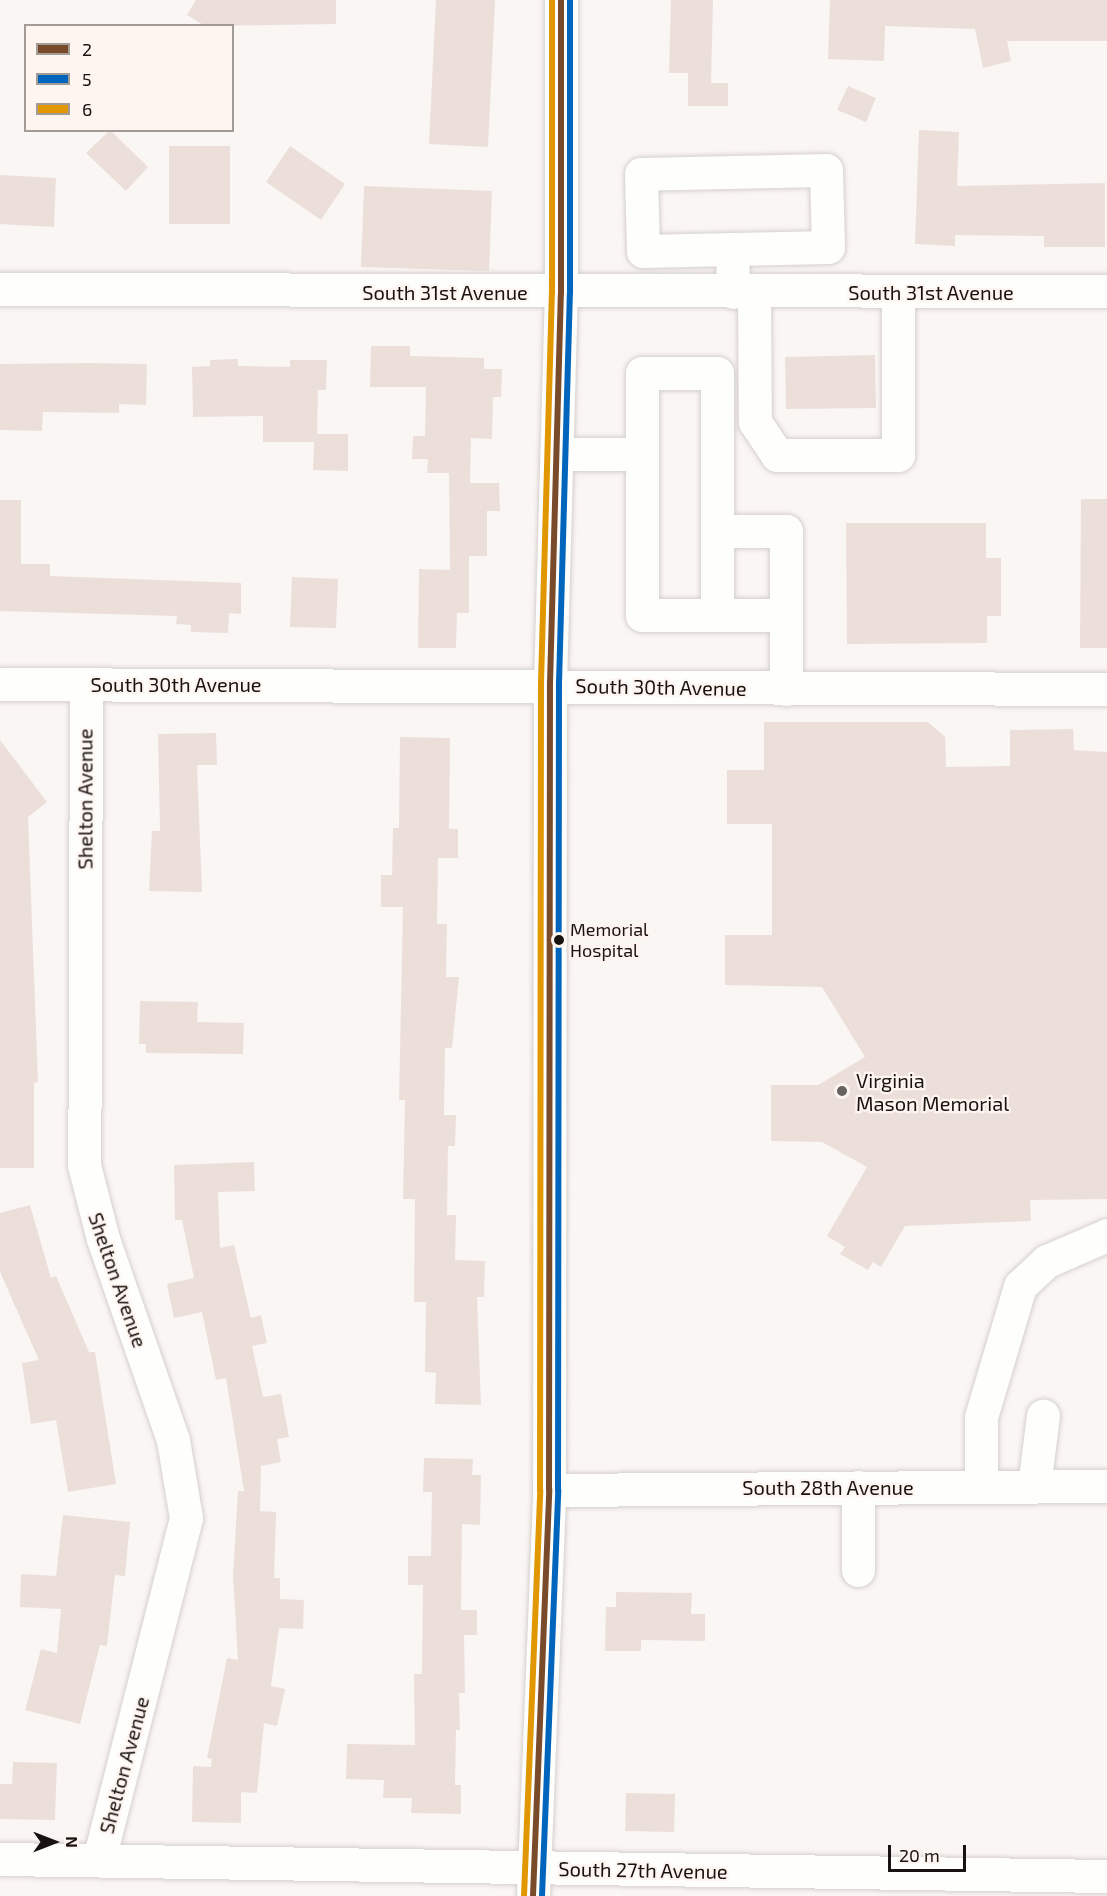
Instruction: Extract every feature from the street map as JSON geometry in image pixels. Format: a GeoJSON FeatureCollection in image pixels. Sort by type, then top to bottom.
{"type":"FeatureCollection","features":[{"type":"Feature","properties":{"kind":"street"},"geometry":{"type":"LineString","coordinates":[[533,1882],[549,1490],[550,683],[561,293],[561,0]]}},
{"type":"Feature","properties":{"kind":"street"},"geometry":{"type":"LineString","coordinates":[[826,170],[828,247],[732,249],[642,251],[641,174],[826,170]]}},
{"type":"Feature","properties":{"kind":"street"},"geometry":{"type":"LineString","coordinates":[[732,249],[744,292],[755,422],[777,455],[898,455],[898,292]]}},
{"type":"Feature","properties":{"kind":"street","name":"South 31st Avenue"},"geometry":{"type":"LineString","coordinates":[[0,289],[561,293],[1107,291]]}},
{"type":"Feature","properties":{"kind":"street"},"geometry":{"type":"LineString","coordinates":[[717,615],[717,373],[642,373],[642,615],[717,615],[786,615]]}},
{"type":"Feature","properties":{"kind":"street"},"geometry":{"type":"LineString","coordinates":[[556,454],[642,454]]}},
{"type":"Feature","properties":{"kind":"street"},"geometry":{"type":"LineString","coordinates":[[717,531],[786,531],[786,689]]}},
{"type":"Feature","properties":{"kind":"street","name":"South 30th Avenue"},"geometry":{"type":"LineString","coordinates":[[0,684],[550,683],[602,690],[1107,689]]}},
{"type":"Feature","properties":{"kind":"street","name":"Shelton Avenue"},"geometry":{"type":"LineString","coordinates":[[86,684],[84,1165],[103,1239],[173,1440],[186,1518],[99,1859]]}},
{"type":"Feature","properties":{"kind":"street"},"geometry":{"type":"LineString","coordinates":[[981,1486],[981,1417],[1020,1286],[1047,1261],[1107,1235]]}},
{"type":"Feature","properties":{"kind":"street"},"geometry":{"type":"LineString","coordinates":[[1034,1486],[1043,1416]]}},
{"type":"Feature","properties":{"kind":"street","name":"South 28th Avenue"},"geometry":{"type":"LineString","coordinates":[[549,1490],[1107,1486]]}},
{"type":"Feature","properties":{"kind":"street"},"geometry":{"type":"LineString","coordinates":[[858,1487],[858,1570]]}},
{"type":"Feature","properties":{"kind":"street","name":"South 27th Avenue"},"geometry":{"type":"LineString","coordinates":[[0,1859],[99,1859],[533,1882],[1107,1876]]}},
{"type":"Feature","properties":{"kind":"building"},"geometry":{"type":"Polygon","coordinates":[[[196,0],[336,0],[336,24],[202,24],[187,15],[196,0]]]}},
{"type":"Feature","properties":{"kind":"building"},"geometry":{"type":"Polygon","coordinates":[[[436,0],[495,0],[488,147],[429,144],[436,0]]]}},
{"type":"Feature","properties":{"kind":"building"},"geometry":{"type":"Polygon","coordinates":[[[671,0],[713,0],[711,83],[728,83],[728,106],[688,106],[688,73],[669,73],[671,0]]]}},
{"type":"Feature","properties":{"kind":"building"},"geometry":{"type":"Polygon","coordinates":[[[830,0],[1107,0],[1107,41],[1007,41],[1011,61],[983,68],[975,29],[885,26],[884,61],[828,59],[830,0]]]}},
{"type":"Feature","properties":{"kind":"building"},"geometry":{"type":"Polygon","coordinates":[[[848,86],[876,98],[866,122],[837,110],[848,86]]]}},
{"type":"Feature","properties":{"kind":"building"},"geometry":{"type":"Polygon","coordinates":[[[919,130],[959,132],[957,186],[1105,183],[1105,247],[1044,247],[1044,236],[955,235],[955,246],[915,244],[919,130]]]}},
{"type":"Feature","properties":{"kind":"building"},"geometry":{"type":"Polygon","coordinates":[[[108,132],[112,132],[148,167],[126,191],[86,153],[108,132]]]}},
{"type":"Feature","properties":{"kind":"building"},"geometry":{"type":"Polygon","coordinates":[[[169,146],[230,146],[230,224],[169,224],[169,146]]]}},
{"type":"Feature","properties":{"kind":"building"},"geometry":{"type":"Polygon","coordinates":[[[290,146],[345,184],[321,220],[266,182],[290,146]]]}},
{"type":"Feature","properties":{"kind":"building"},"geometry":{"type":"Polygon","coordinates":[[[0,175],[56,178],[54,227],[0,224],[0,175]]]}},
{"type":"Feature","properties":{"kind":"building"},"geometry":{"type":"Polygon","coordinates":[[[364,186],[492,191],[489,271],[361,267],[364,186]]]}},
{"type":"Feature","properties":{"kind":"building"},"geometry":{"type":"Polygon","coordinates":[[[371,346],[410,346],[410,356],[484,358],[484,369],[502,369],[501,397],[493,397],[492,439],[471,438],[470,483],[499,483],[500,511],[487,511],[487,556],[469,556],[469,613],[457,613],[456,648],[418,648],[419,569],[450,570],[449,473],[427,473],[428,459],[412,459],[413,436],[425,436],[426,387],[370,387],[371,346]]]}},
{"type":"Feature","properties":{"kind":"building"},"geometry":{"type":"Polygon","coordinates":[[[875,355],[876,408],[786,409],[785,357],[875,355]]]}},
{"type":"Feature","properties":{"kind":"building"},"geometry":{"type":"Polygon","coordinates":[[[238,359],[238,366],[290,367],[290,360],[327,360],[326,390],[318,390],[317,434],[348,434],[348,471],[313,470],[314,442],[263,442],[263,416],[193,417],[192,367],[210,366],[210,360],[238,359]]]}},
{"type":"Feature","properties":{"kind":"building"},"geometry":{"type":"Polygon","coordinates":[[[0,364],[147,364],[146,405],[119,404],[119,413],[43,412],[42,431],[0,430],[0,364]]]}},
{"type":"Feature","properties":{"kind":"building"},"geometry":{"type":"Polygon","coordinates":[[[1081,499],[1107,499],[1107,648],[1080,648],[1081,499]]]}},
{"type":"Feature","properties":{"kind":"building"},"geometry":{"type":"Polygon","coordinates":[[[0,500],[21,500],[21,564],[50,564],[50,576],[241,583],[241,614],[229,613],[228,633],[191,632],[191,625],[176,624],[177,616],[0,611],[0,500]]]}},
{"type":"Feature","properties":{"kind":"building"},"geometry":{"type":"Polygon","coordinates":[[[846,523],[986,523],[986,558],[1001,558],[1001,616],[987,616],[987,643],[847,644],[846,523]]]}},
{"type":"Feature","properties":{"kind":"building"},"geometry":{"type":"Polygon","coordinates":[[[292,577],[338,579],[336,628],[290,627],[292,577]]]}},
{"type":"Feature","properties":{"kind":"building"},"geometry":{"type":"Polygon","coordinates":[[[764,722],[928,722],[945,737],[946,767],[1010,766],[1010,730],[1073,729],[1074,750],[1107,752],[1107,1199],[1030,1200],[1031,1221],[905,1226],[881,1267],[873,1262],[868,1270],[840,1254],[845,1247],[827,1236],[867,1167],[822,1142],[771,1141],[771,1085],[818,1085],[865,1057],[822,987],[725,985],[725,935],[772,935],[772,824],[727,824],[727,770],[764,770],[764,722]]]}},
{"type":"Feature","properties":{"kind":"building"},"geometry":{"type":"Polygon","coordinates":[[[216,733],[217,765],[197,765],[202,892],[149,891],[152,831],[160,831],[158,734],[216,733]]]}},
{"type":"Feature","properties":{"kind":"building"},"geometry":{"type":"Polygon","coordinates":[[[400,737],[450,738],[449,829],[458,829],[458,858],[438,858],[437,924],[447,924],[446,977],[459,977],[452,1048],[445,1048],[444,1115],[456,1115],[455,1146],[448,1146],[447,1215],[456,1215],[455,1260],[485,1261],[484,1297],[477,1297],[481,1405],[435,1404],[436,1373],[425,1372],[426,1302],[414,1302],[415,1199],[403,1199],[405,1100],[399,1100],[403,907],[381,907],[381,875],[392,875],[393,828],[399,828],[400,737]]]}},
{"type":"Feature","properties":{"kind":"building"},"geometry":{"type":"Polygon","coordinates":[[[0,740],[47,802],[28,817],[38,1082],[34,1083],[34,1168],[0,1168],[0,740]]]}},
{"type":"Feature","properties":{"kind":"building"},"geometry":{"type":"Polygon","coordinates":[[[140,1001],[198,1002],[197,1022],[244,1023],[243,1054],[146,1053],[146,1044],[139,1044],[140,1001]]]}},
{"type":"Feature","properties":{"kind":"building"},"geometry":{"type":"Polygon","coordinates":[[[254,1162],[255,1191],[218,1192],[220,1248],[234,1245],[251,1318],[261,1315],[267,1343],[252,1346],[263,1397],[281,1394],[289,1437],[277,1439],[281,1462],[261,1466],[260,1511],[276,1512],[274,1578],[280,1578],[280,1599],[304,1600],[303,1629],[279,1628],[271,1686],[285,1689],[277,1726],[264,1723],[257,1793],[241,1792],[241,1823],[192,1822],[193,1766],[211,1767],[212,1759],[207,1758],[227,1658],[238,1660],[233,1576],[238,1491],[244,1491],[226,1378],[216,1380],[202,1312],[174,1318],[167,1284],[194,1278],[182,1220],[175,1220],[174,1165],[254,1162]]]}},
{"type":"Feature","properties":{"kind":"building"},"geometry":{"type":"Polygon","coordinates":[[[30,1205],[51,1278],[56,1276],[89,1352],[95,1352],[116,1484],[68,1492],[56,1420],[31,1424],[22,1363],[39,1360],[0,1272],[0,1213],[30,1205]]]}},
{"type":"Feature","properties":{"kind":"building"},"geometry":{"type":"Polygon","coordinates":[[[424,1458],[473,1459],[472,1475],[481,1475],[480,1525],[462,1524],[461,1610],[477,1610],[477,1635],[464,1635],[465,1693],[459,1693],[460,1730],[456,1730],[455,1785],[461,1785],[461,1814],[411,1813],[412,1798],[383,1798],[384,1780],[346,1779],[347,1744],[415,1745],[414,1674],[422,1674],[423,1585],[408,1585],[408,1556],[431,1556],[432,1492],[423,1492],[424,1458]]]}},
{"type":"Feature","properties":{"kind":"building"},"geometry":{"type":"Polygon","coordinates":[[[63,1515],[130,1522],[125,1576],[115,1575],[107,1646],[100,1645],[80,1724],[25,1710],[41,1649],[57,1653],[61,1609],[20,1607],[21,1574],[56,1576],[63,1515]]]}},
{"type":"Feature","properties":{"kind":"building"},"geometry":{"type":"Polygon","coordinates":[[[616,1592],[692,1593],[691,1614],[705,1614],[705,1641],[641,1640],[641,1651],[605,1651],[606,1607],[616,1607],[616,1592]]]}},
{"type":"Feature","properties":{"kind":"building"},"geometry":{"type":"Polygon","coordinates":[[[13,1762],[57,1763],[55,1820],[0,1819],[0,1784],[12,1784],[13,1762]]]}},
{"type":"Feature","properties":{"kind":"building"},"geometry":{"type":"Polygon","coordinates":[[[626,1793],[675,1794],[674,1832],[625,1831],[626,1793]]]}},
{"type":"Feature","properties":{"kind":"transit line","name":"6"},"geometry":{"type":"LineString","coordinates":[[524,1896],[540,1490],[541,683],[552,293],[552,0]]}},
{"type":"Feature","properties":{"kind":"transit line","name":"2"},"geometry":{"type":"LineString","coordinates":[[533,1896],[549,1490],[550,683],[561,293],[561,0]]}},
{"type":"Feature","properties":{"kind":"transit line","name":"5"},"geometry":{"type":"LineString","coordinates":[[542,1896],[558,1490],[559,683],[570,293],[570,0]]}},
{"type":"Feature","properties":{"kind":"place","name":"Memorial Hospital"},"geometry":{"type":"Point","coordinates":[559,940]}},
{"type":"Feature","properties":{"kind":"place","name":"Virginia Mason Memorial"},"geometry":{"type":"Point","coordinates":[842,1091]}}]}
